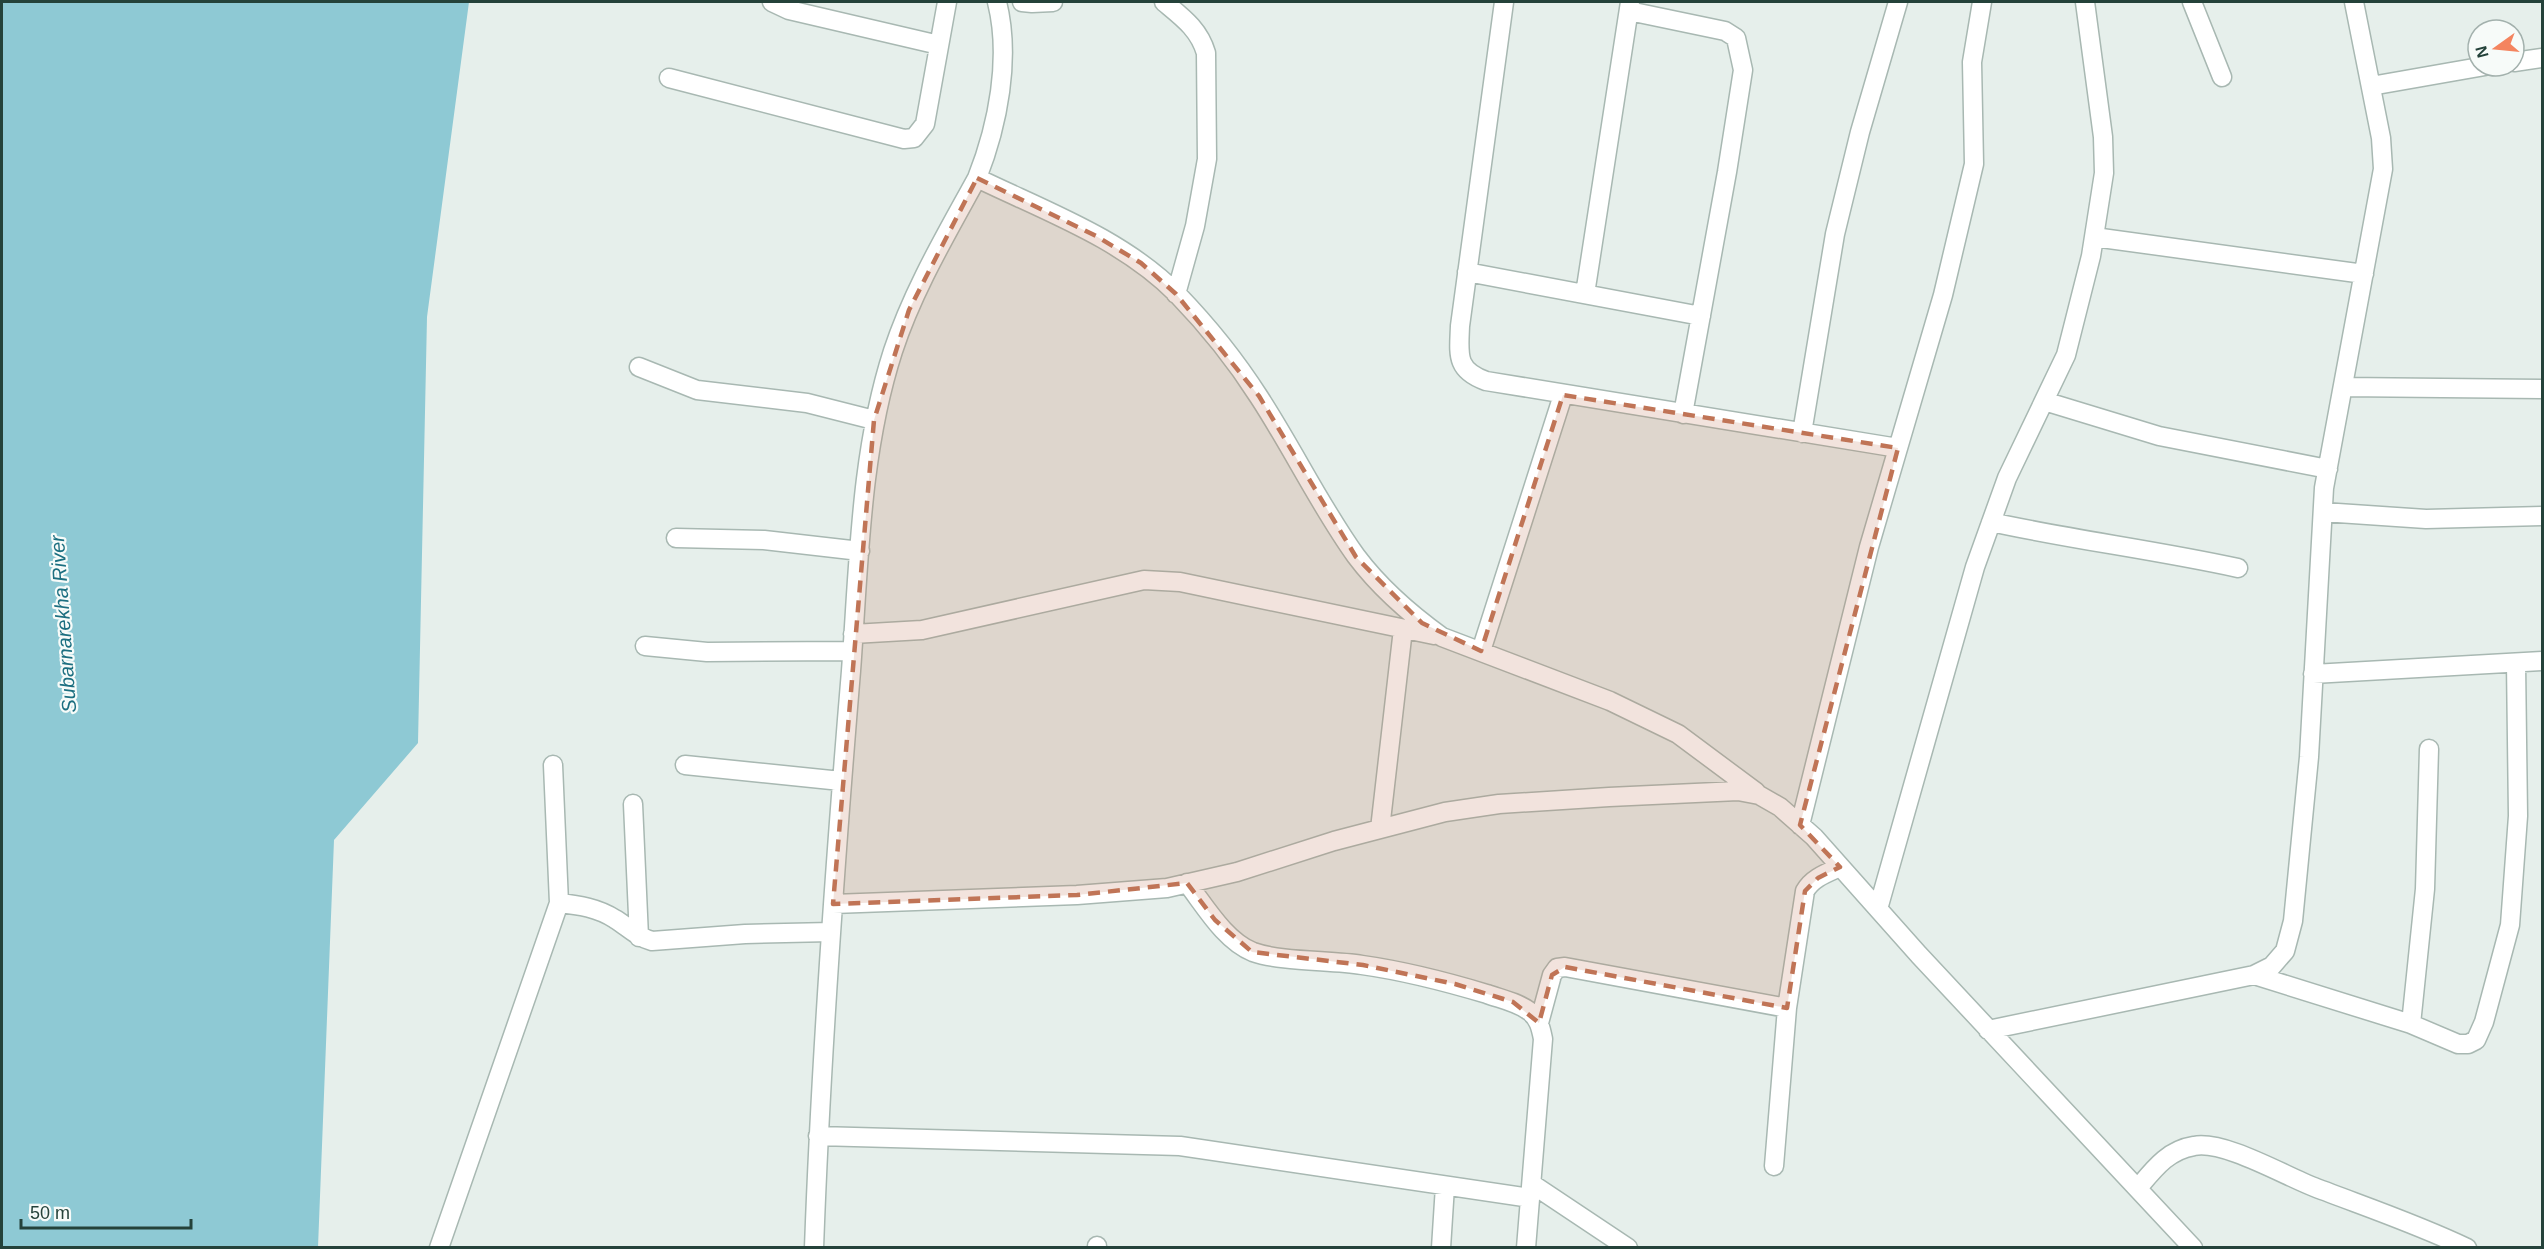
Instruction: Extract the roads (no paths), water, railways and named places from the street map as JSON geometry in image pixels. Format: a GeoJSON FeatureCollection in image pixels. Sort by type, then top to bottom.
{"type":"FeatureCollection","features":[{"type":"Feature","properties":{"kind":"street"},"geometry":{"type":"LineString","coordinates":[[772,2],[789,10],[939,45]]}},
{"type":"Feature","properties":{"kind":"street"},"geometry":{"type":"LineString","coordinates":[[669,78],[904,139],[914,138],[925,124],[947,2]]}},
{"type":"Feature","properties":{"kind":"street"},"geometry":{"type":"LineString","coordinates":[[814,1248],[818,1136],[841,781],[860,551],[874,420],[893,350],[909,310],[977,178],[995,119],[1002,63],[1001,15],[998,2]]}},
{"type":"Feature","properties":{"kind":"street"},"geometry":{"type":"LineString","coordinates":[[1022,2],[1053,2]]}},
{"type":"Feature","properties":{"kind":"street"},"geometry":{"type":"LineString","coordinates":[[1164,2],[1192,25],[1202,40],[1206,53],[1207,159],[1195,226],[1176,294]]}},
{"type":"Feature","properties":{"kind":"street"},"geometry":{"type":"LineString","coordinates":[[1504,2],[1460,326],[1460,354],[1463,368],[1471,376],[1485,381],[1898,448]]}},
{"type":"Feature","properties":{"kind":"street"},"geometry":{"type":"LineString","coordinates":[[1802,434],[1835,234],[1860,132],[1898,2]]}},
{"type":"Feature","properties":{"kind":"street"},"geometry":{"type":"LineString","coordinates":[[1800,825],[1869,547],[1943,295],[1974,164],[1972,62],[1982,2]]}},
{"type":"Feature","properties":{"kind":"street"},"geometry":{"type":"LineString","coordinates":[[1878,909],[1975,567],[2007,478],[2066,355],[2094,237],[2104,164],[2103,137],[2085,2]]}},
{"type":"Feature","properties":{"kind":"street"},"geometry":{"type":"LineString","coordinates":[[2192,2],[2222,77]]}},
{"type":"Feature","properties":{"kind":"street"},"geometry":{"type":"LineString","coordinates":[[1988,1030],[2253,975],[2272,966],[2285,951],[2293,921],[2309,758],[2323,512],[2328,469],[2383,169],[2381,138],[2354,2]]}},
{"type":"Feature","properties":{"kind":"street"},"geometry":{"type":"LineString","coordinates":[[1585,294],[1630,7],[1725,32],[1736,38],[1743,70],[1683,414]]}},
{"type":"Feature","properties":{"kind":"street"},"geometry":{"type":"LineString","coordinates":[[2526,60],[2542,58]]}},
{"type":"Feature","properties":{"kind":"street"},"geometry":{"type":"LineString","coordinates":[[2371,86],[2466,69]]}},
{"type":"Feature","properties":{"kind":"street"},"geometry":{"type":"LineString","coordinates":[[977,178],[1096,236],[1141,262],[1176,294],[1225,350],[1259,396],[1356,556],[1391,597],[1442,637]]}},
{"type":"Feature","properties":{"kind":"street"},"geometry":{"type":"LineString","coordinates":[[2094,237],[2364,274]]}},
{"type":"Feature","properties":{"kind":"street"},"geometry":{"type":"LineString","coordinates":[[1467,272],[1701,316]]}},
{"type":"Feature","properties":{"kind":"street"},"geometry":{"type":"LineString","coordinates":[[639,367],[698,390],[807,403],[874,420]]}},
{"type":"Feature","properties":{"kind":"street"},"geometry":{"type":"LineString","coordinates":[[2343,387],[2542,389]]}},
{"type":"Feature","properties":{"kind":"street"},"geometry":{"type":"LineString","coordinates":[[1480,651],[1563,395]]}},
{"type":"Feature","properties":{"kind":"street"},"geometry":{"type":"LineString","coordinates":[[2044,401],[2159,436],[2328,469]]}},
{"type":"Feature","properties":{"kind":"street"},"geometry":{"type":"LineString","coordinates":[[2323,512],[2426,519],[2542,516]]}},
{"type":"Feature","properties":{"kind":"street"},"geometry":{"type":"LineString","coordinates":[[1991,522],[2071,539],[2180,555],[2238,568]]}},
{"type":"Feature","properties":{"kind":"street"},"geometry":{"type":"LineString","coordinates":[[676,538],[764,540],[860,551]]}},
{"type":"Feature","properties":{"kind":"street"},"geometry":{"type":"LineString","coordinates":[[645,645],[707,652],[853,642],[922,630],[1144,580],[1180,582],[1442,637],[1610,701],[1678,734],[1760,795],[1780,807],[1800,825],[1988,1030],[2193,1248]]}},
{"type":"Feature","properties":{"kind":"street"},"geometry":{"type":"LineString","coordinates":[[1380,829],[1402,629]]}},
{"type":"Feature","properties":{"kind":"street"},"geometry":{"type":"LineString","coordinates":[[2313,674],[2542,661]]}},
{"type":"Feature","properties":{"kind":"street"},"geometry":{"type":"LineString","coordinates":[[2253,975],[2411,1024],[2458,1044],[2468,1044],[2476,1040],[2484,1022],[2510,925],[2518,816],[2516,663]]}},
{"type":"Feature","properties":{"kind":"street"},"geometry":{"type":"LineString","coordinates":[[2411,1024],[2425,889],[2430,749]]}},
{"type":"Feature","properties":{"kind":"street"},"geometry":{"type":"LineString","coordinates":[[439,1248],[559,903],[553,765]]}},
{"type":"Feature","properties":{"kind":"street"},"geometry":{"type":"LineString","coordinates":[[685,765],[841,781]]}},
{"type":"Feature","properties":{"kind":"street"},"geometry":{"type":"LineString","coordinates":[[833,904],[1077,896],[1167,888],[1237,872],[1334,841],[1445,812],[1499,804],[1738,791],[1760,795]]}},
{"type":"Feature","properties":{"kind":"street"},"geometry":{"type":"LineString","coordinates":[[633,804],[639,937]]}},
{"type":"Feature","properties":{"kind":"street"},"geometry":{"type":"LineString","coordinates":[[1774,1166],[1787,1008],[1804,891],[1818,878],[1840,867]]}},
{"type":"Feature","properties":{"kind":"street"},"geometry":{"type":"LineString","coordinates":[[1187,883],[1215,920],[1237,941],[1252,951],[1363,965],[1455,984],[1513,1002],[1530,1012],[1539,1023],[1544,1039],[1526,1248]]}},
{"type":"Feature","properties":{"kind":"street"},"geometry":{"type":"LineString","coordinates":[[559,903],[594,909],[614,918],[639,937],[666,942],[745,934],[831,932]]}},
{"type":"Feature","properties":{"kind":"street"},"geometry":{"type":"LineString","coordinates":[[1539,1023],[1552,975],[1557,968],[1565,967],[1787,1008]]}},
{"type":"Feature","properties":{"kind":"street"},"geometry":{"type":"LineString","coordinates":[[818,1136],[1180,1146],[1445,1185],[1531,1191],[1628,1248]]}},
{"type":"Feature","properties":{"kind":"street"},"geometry":{"type":"LineString","coordinates":[[2138,1188],[2170,1153],[2196,1145],[2208,1145],[2224,1149],[2313,1187],[2414,1223],[2467,1248]]}},
{"type":"Feature","properties":{"kind":"street"},"geometry":{"type":"LineString","coordinates":[[1441,1248],[1445,1185]]}},
{"type":"Feature","properties":{"kind":"water","name":"Subarnarekha River"},"geometry":{"type":"Polygon","coordinates":[[[2,2],[469,2],[427,317],[418,743],[334,840],[318,1247],[2,1247],[2,2]]]}}]}
